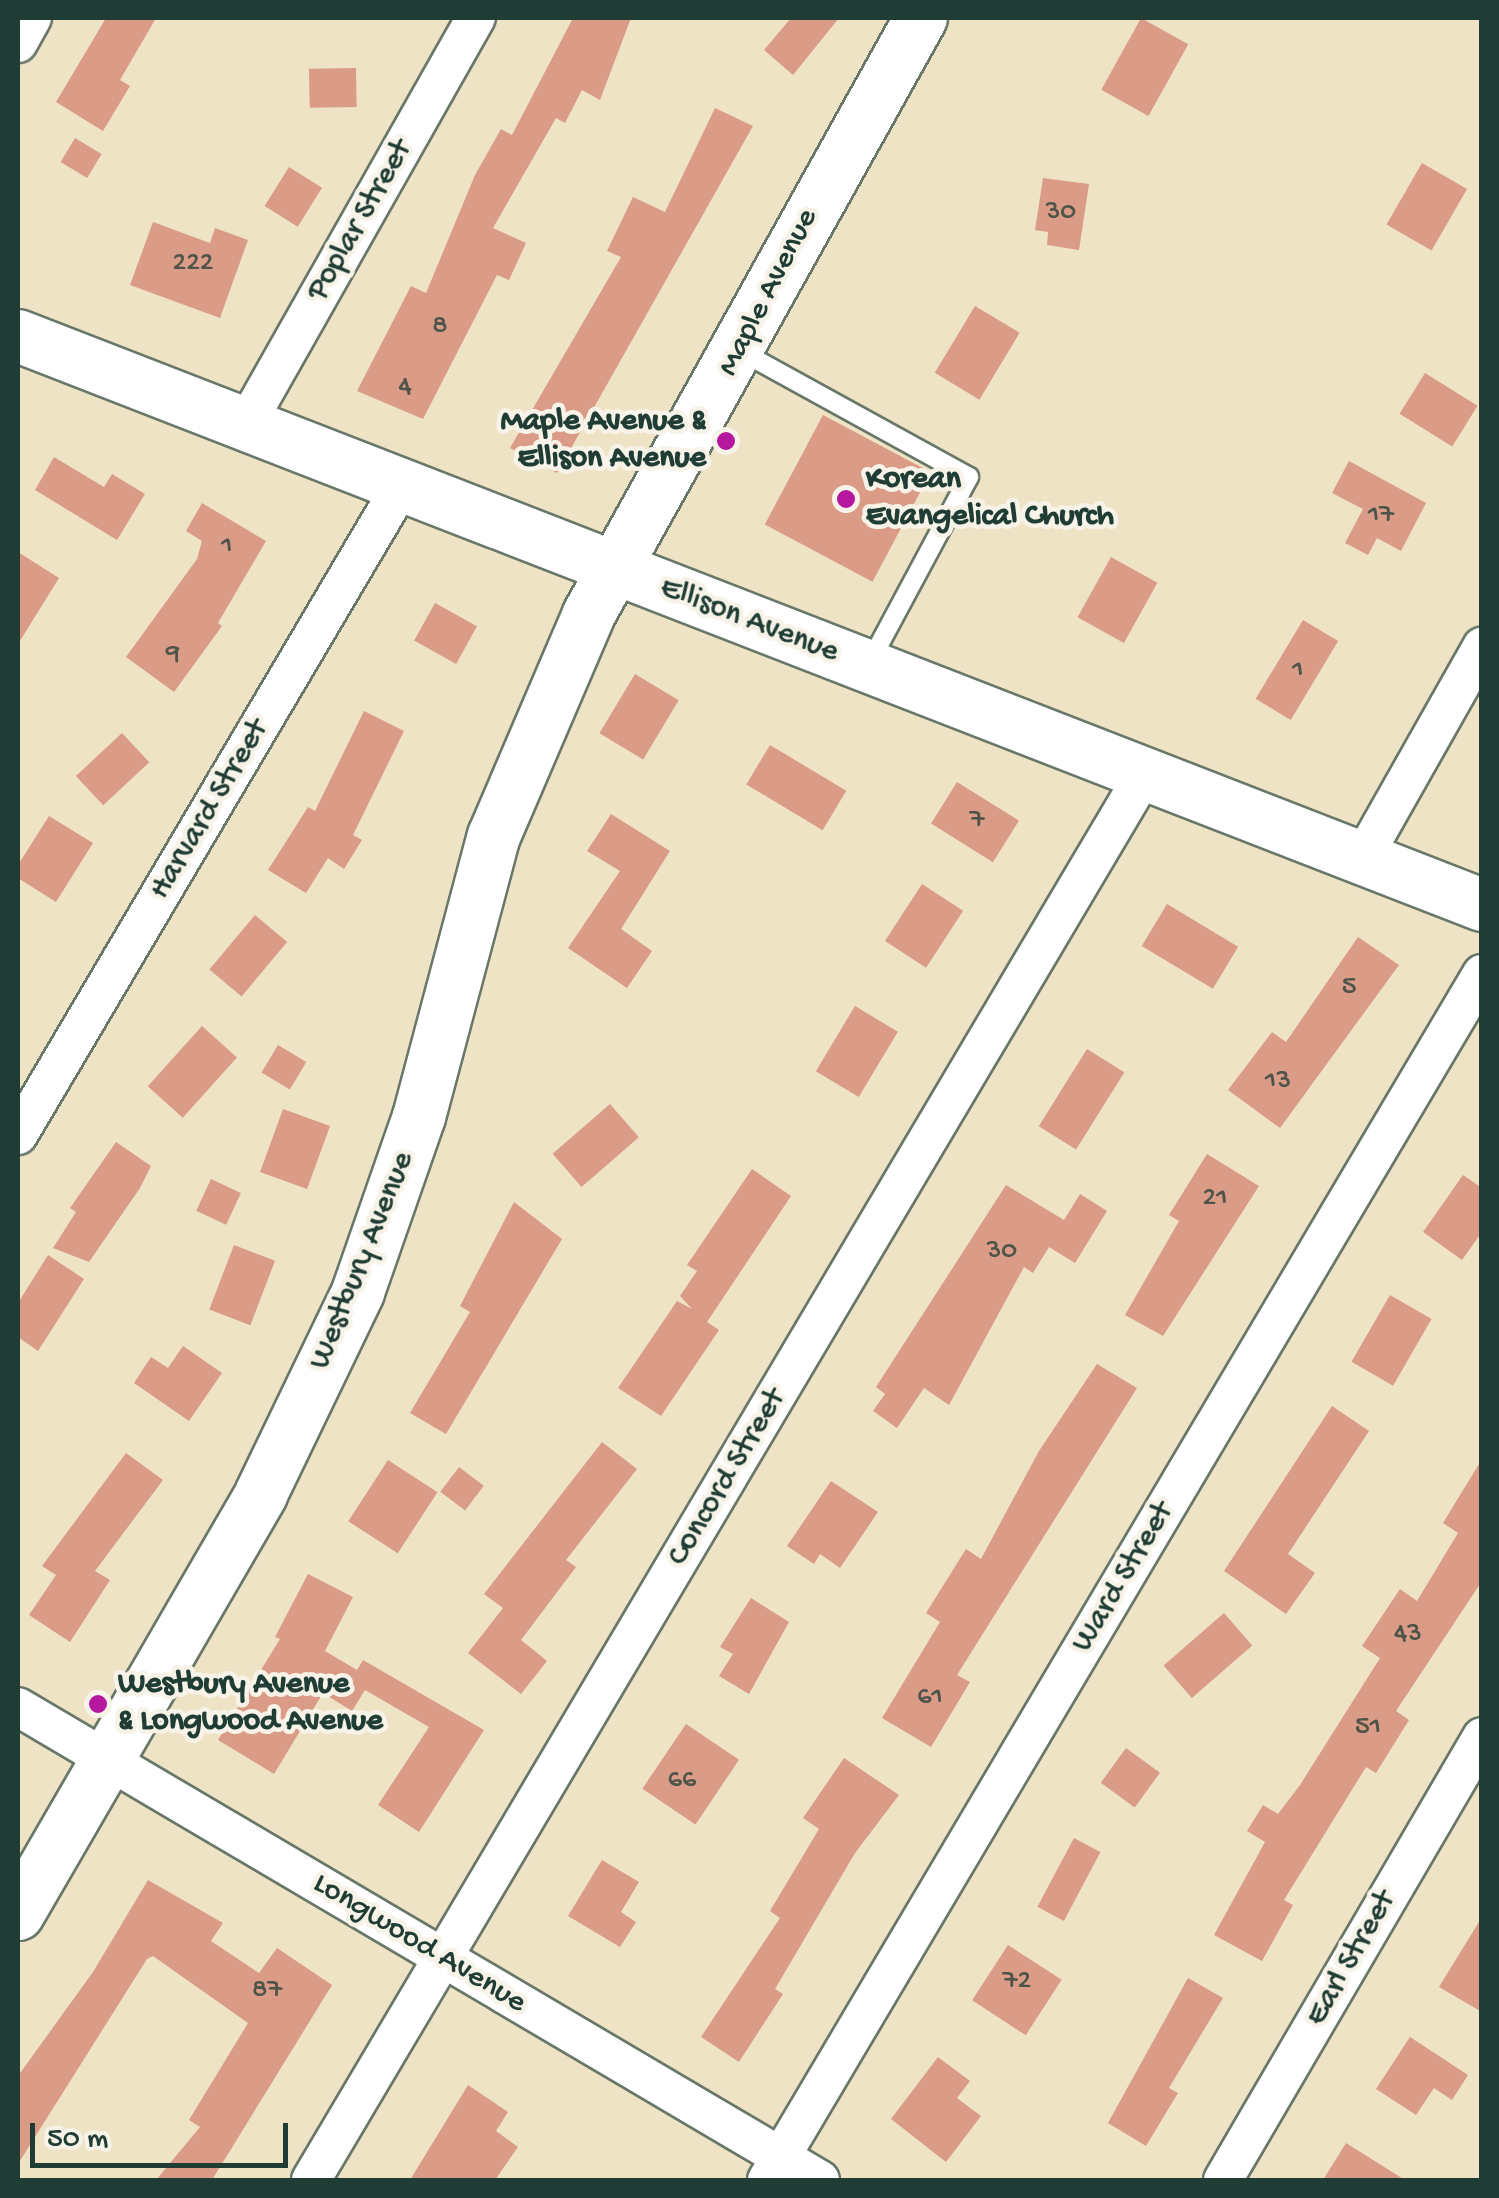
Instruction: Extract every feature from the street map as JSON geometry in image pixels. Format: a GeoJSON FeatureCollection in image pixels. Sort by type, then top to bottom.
{"type":"FeatureCollection","features":[{"type":"Feature","properties":{"kind":"main road","name":"Maple Avenue"},"geometry":{"type":"LineString","coordinates":[[619,570],[921,18]]}},
{"type":"Feature","properties":{"kind":"main road","name":"Ellison Avenue"},"geometry":{"type":"LineString","coordinates":[[22,347],[246,424],[1482,905]]}},
{"type":"Feature","properties":{"kind":"main road","name":"Westbury Avenue"},"geometry":{"type":"LineString","coordinates":[[18,1914],[104,1758],[261,1494],[358,1292],[420,1117],[494,836],[589,614],[619,570]]}},
{"type":"Feature","properties":{"kind":"street"},"geometry":{"type":"LineString","coordinates":[[18,43],[32,18]]}},
{"type":"Feature","properties":{"kind":"street","name":"Poplar Street"},"geometry":{"type":"LineString","coordinates":[[246,424],[476,18]]}},
{"type":"Feature","properties":{"kind":"street","name":"Harvard Street"},"geometry":{"type":"LineString","coordinates":[[18,1135],[402,485]]}},
{"type":"Feature","properties":{"kind":"street"},"geometry":{"type":"LineString","coordinates":[[1362,859],[1482,646]]}},
{"type":"Feature","properties":{"kind":"street","name":"Concord Street"},"geometry":{"type":"LineString","coordinates":[[311,2180],[1144,775]]}},
{"type":"Feature","properties":{"kind":"street","name":"Ward Street"},"geometry":{"type":"LineString","coordinates":[[774,2169],[1482,974]]}},
{"type":"Feature","properties":{"kind":"street","name":"Longwood Avenue"},"geometry":{"type":"LineString","coordinates":[[18,1706],[443,1958],[774,2169],[820,2180]]}},
{"type":"Feature","properties":{"kind":"street","name":"Earl Street"},"geometry":{"type":"LineString","coordinates":[[1222,2180],[1482,1737]]}},
{"type":"Feature","properties":{"kind":"lane"},"geometry":{"type":"LineString","coordinates":[[740,351],[969,476],[868,667]]}},
{"type":"Feature","properties":{"kind":"building"},"geometry":{"type":"Polygon","coordinates":[[[106,18],[156,18],[120,80],[130,86],[103,131],[56,102],[106,18]]]}},
{"type":"Feature","properties":{"kind":"building"},"geometry":{"type":"Polygon","coordinates":[[[573,18],[631,18],[600,100],[582,90],[565,123],[556,118],[493,228],[526,243],[509,280],[497,275],[423,419],[357,391],[411,286],[426,293],[475,175],[501,129],[512,135],[573,18]]]}},
{"type":"Feature","properties":{"kind":"building"},"geometry":{"type":"Polygon","coordinates":[[[791,18],[839,18],[793,75],[764,50],[791,18]]]}},
{"type":"Feature","properties":{"kind":"building"},"geometry":{"type":"Polygon","coordinates":[[[1141,18],[1188,44],[1148,116],[1101,90],[1141,18]]]}},
{"type":"Feature","properties":{"kind":"building"},"geometry":{"type":"Polygon","coordinates":[[[356,68],[357,107],[310,108],[309,69],[356,68]]]}},
{"type":"Feature","properties":{"kind":"building"},"geometry":{"type":"Polygon","coordinates":[[[715,108],[753,126],[557,473],[510,448],[621,257],[607,251],[633,197],[665,212],[715,108]]]}},
{"type":"Feature","properties":{"kind":"building"},"geometry":{"type":"Polygon","coordinates":[[[75,138],[102,154],[87,178],[61,162],[75,138]]]}},
{"type":"Feature","properties":{"kind":"building"},"geometry":{"type":"Polygon","coordinates":[[[1422,163],[1467,189],[1432,250],[1386,224],[1422,163]]]}},
{"type":"Feature","properties":{"kind":"building"},"geometry":{"type":"Polygon","coordinates":[[[289,167],[322,188],[298,227],[265,206],[289,167]]]}},
{"type":"Feature","properties":{"kind":"building"},"geometry":{"type":"Polygon","coordinates":[[[1043,178],[1089,184],[1079,250],[1047,245],[1048,232],[1035,230],[1043,178]]]}},
{"type":"Feature","properties":{"kind":"building"},"geometry":{"type":"Polygon","coordinates":[[[153,222],[210,243],[215,228],[248,240],[220,318],[130,285],[153,222]]]}},
{"type":"Feature","properties":{"kind":"building"},"geometry":{"type":"Polygon","coordinates":[[[975,306],[1020,333],[979,400],[935,373],[975,306]]]}},
{"type":"Feature","properties":{"kind":"building"},"geometry":{"type":"Polygon","coordinates":[[[1425,373],[1478,406],[1452,447],[1400,414],[1425,373]]]}},
{"type":"Feature","properties":{"kind":"building"},"geometry":{"type":"Polygon","coordinates":[[[823,415],[931,472],[873,582],[765,524],[823,415]]]}},
{"type":"Feature","properties":{"kind":"building"},"geometry":{"type":"Polygon","coordinates":[[[54,457],[104,487],[112,474],[145,494],[117,540],[35,490],[54,457]]]}},
{"type":"Feature","properties":{"kind":"building"},"geometry":{"type":"Polygon","coordinates":[[[1349,461],[1426,503],[1401,551],[1377,538],[1368,555],[1345,543],[1363,509],[1332,493],[1349,461]]]}},
{"type":"Feature","properties":{"kind":"building"},"geometry":{"type":"Polygon","coordinates":[[[202,503],[266,541],[218,623],[222,626],[174,692],[126,657],[197,559],[202,541],[186,531],[202,503]]]}},
{"type":"Feature","properties":{"kind":"building"},"geometry":{"type":"Polygon","coordinates":[[[18,552],[59,578],[18,644],[18,552]]]}},
{"type":"Feature","properties":{"kind":"building"},"geometry":{"type":"Polygon","coordinates":[[[1111,557],[1157,583],[1124,643],[1078,617],[1111,557]]]}},
{"type":"Feature","properties":{"kind":"building"},"geometry":{"type":"Polygon","coordinates":[[[435,603],[477,626],[456,664],[414,641],[435,603]]]}},
{"type":"Feature","properties":{"kind":"building"},"geometry":{"type":"Polygon","coordinates":[[[1303,620],[1338,641],[1291,720],[1256,699],[1303,620]]]}},
{"type":"Feature","properties":{"kind":"building"},"geometry":{"type":"Polygon","coordinates":[[[635,674],[679,700],[643,759],[599,733],[635,674]]]}},
{"type":"Feature","properties":{"kind":"building"},"geometry":{"type":"Polygon","coordinates":[[[364,711],[404,731],[353,835],[362,840],[344,869],[328,858],[306,893],[268,870],[308,807],[315,811],[364,711]]]}},
{"type":"Feature","properties":{"kind":"building"},"geometry":{"type":"Polygon","coordinates":[[[122,733],[149,762],[103,805],[76,776],[122,733]]]}},
{"type":"Feature","properties":{"kind":"building"},"geometry":{"type":"Polygon","coordinates":[[[770,745],[846,791],[823,830],[746,784],[770,745]]]}},
{"type":"Feature","properties":{"kind":"building"},"geometry":{"type":"Polygon","coordinates":[[[957,782],[1019,821],[993,862],[931,824],[957,782]]]}},
{"type":"Feature","properties":{"kind":"building"},"geometry":{"type":"Polygon","coordinates":[[[611,814],[670,851],[621,929],[652,951],[627,988],[568,948],[620,871],[587,851],[611,814]]]}},
{"type":"Feature","properties":{"kind":"building"},"geometry":{"type":"Polygon","coordinates":[[[49,816],[93,843],[56,902],[18,878],[18,865],[49,816]]]}},
{"type":"Feature","properties":{"kind":"building"},"geometry":{"type":"Polygon","coordinates":[[[922,884],[963,911],[926,968],[885,941],[922,884]]]}},
{"type":"Feature","properties":{"kind":"building"},"geometry":{"type":"Polygon","coordinates":[[[1167,904],[1238,947],[1213,989],[1142,946],[1167,904]]]}},
{"type":"Feature","properties":{"kind":"building"},"geometry":{"type":"Polygon","coordinates":[[[255,915],[287,942],[242,996],[209,969],[255,915]]]}},
{"type":"Feature","properties":{"kind":"building"},"geometry":{"type":"Polygon","coordinates":[[[1358,937],[1399,965],[1280,1128],[1228,1090],[1272,1032],[1286,1042],[1358,937]]]}},
{"type":"Feature","properties":{"kind":"building"},"geometry":{"type":"Polygon","coordinates":[[[855,1006],[898,1032],[859,1097],[816,1071],[855,1006]]]}},
{"type":"Feature","properties":{"kind":"building"},"geometry":{"type":"Polygon","coordinates":[[[202,1026],[237,1057],[183,1118],[148,1086],[202,1026]]]}},
{"type":"Feature","properties":{"kind":"building"},"geometry":{"type":"Polygon","coordinates":[[[278,1045],[306,1062],[290,1089],[262,1072],[278,1045]]]}},
{"type":"Feature","properties":{"kind":"building"},"geometry":{"type":"Polygon","coordinates":[[[1087,1049],[1124,1072],[1076,1149],[1039,1126],[1087,1049]]]}},
{"type":"Feature","properties":{"kind":"building"},"geometry":{"type":"Polygon","coordinates":[[[610,1104],[639,1137],[582,1187],[553,1154],[610,1104]]]}},
{"type":"Feature","properties":{"kind":"building"},"geometry":{"type":"Polygon","coordinates":[[[283,1109],[330,1126],[307,1189],[260,1172],[283,1109]]]}},
{"type":"Feature","properties":{"kind":"building"},"geometry":{"type":"Polygon","coordinates":[[[116,1142],[151,1166],[140,1188],[89,1262],[53,1248],[76,1212],[70,1208],[116,1142]]]}},
{"type":"Feature","properties":{"kind":"building"},"geometry":{"type":"Polygon","coordinates":[[[1207,1154],[1259,1186],[1163,1336],[1125,1315],[1179,1221],[1169,1215],[1207,1154]]]}},
{"type":"Feature","properties":{"kind":"building"},"geometry":{"type":"Polygon","coordinates":[[[752,1169],[791,1196],[707,1322],[719,1330],[661,1416],[618,1388],[677,1301],[692,1309],[680,1296],[697,1271],[687,1265],[752,1169]]]}},
{"type":"Feature","properties":{"kind":"building"},"geometry":{"type":"Polygon","coordinates":[[[1463,1175],[1482,1188],[1482,1232],[1462,1260],[1423,1232],[1463,1175]]]}},
{"type":"Feature","properties":{"kind":"building"},"geometry":{"type":"Polygon","coordinates":[[[211,1179],[241,1193],[226,1225],[196,1211],[211,1179]]]}},
{"type":"Feature","properties":{"kind":"building"},"geometry":{"type":"Polygon","coordinates":[[[1006,1185],[1064,1220],[1080,1194],[1107,1211],[1075,1263],[1049,1247],[1033,1273],[1024,1267],[949,1405],[924,1388],[897,1428],[873,1411],[885,1394],[876,1387],[1006,1185]]]}},
{"type":"Feature","properties":{"kind":"building"},"geometry":{"type":"Polygon","coordinates":[[[514,1202],[562,1239],[446,1434],[410,1413],[470,1312],[460,1306],[514,1202]]]}},
{"type":"Feature","properties":{"kind":"building"},"geometry":{"type":"Polygon","coordinates":[[[234,1245],[275,1261],[250,1325],[209,1309],[234,1245]]]}},
{"type":"Feature","properties":{"kind":"building"},"geometry":{"type":"Polygon","coordinates":[[[48,1255],[84,1279],[38,1351],[18,1337],[18,1303],[48,1255]]]}},
{"type":"Feature","properties":{"kind":"building"},"geometry":{"type":"Polygon","coordinates":[[[1390,1295],[1432,1319],[1393,1386],[1352,1362],[1390,1295]]]}},
{"type":"Feature","properties":{"kind":"building"},"geometry":{"type":"Polygon","coordinates":[[[183,1346],[222,1373],[189,1421],[134,1383],[151,1357],[168,1368],[183,1346]]]}},
{"type":"Feature","properties":{"kind":"building"},"geometry":{"type":"Polygon","coordinates":[[[1097,1364],[1137,1388],[957,1675],[970,1682],[931,1747],[882,1718],[940,1622],[926,1613],[966,1549],[981,1559],[1039,1451],[1097,1364]]]}},
{"type":"Feature","properties":{"kind":"building"},"geometry":{"type":"Polygon","coordinates":[[[1332,1406],[1369,1431],[1288,1554],[1315,1573],[1286,1614],[1224,1571],[1332,1406]]]}},
{"type":"Feature","properties":{"kind":"building"},"geometry":{"type":"Polygon","coordinates":[[[602,1442],[637,1469],[566,1560],[576,1567],[521,1640],[547,1661],[521,1694],[468,1653],[503,1608],[484,1594],[602,1442]]]}},
{"type":"Feature","properties":{"kind":"building"},"geometry":{"type":"Polygon","coordinates":[[[126,1453],[163,1480],[95,1571],[110,1580],[70,1642],[29,1615],[56,1575],[42,1566],[126,1453]]]}},
{"type":"Feature","properties":{"kind":"building"},"geometry":{"type":"Polygon","coordinates":[[[1482,1459],[1482,1581],[1396,1711],[1409,1720],[1376,1773],[1366,1767],[1284,1900],[1293,1905],[1262,1961],[1214,1935],[1265,1842],[1247,1831],[1263,1805],[1278,1814],[1300,1785],[1380,1658],[1362,1646],[1400,1589],[1417,1601],[1458,1533],[1443,1523],[1482,1459]]]}},
{"type":"Feature","properties":{"kind":"building"},"geometry":{"type":"Polygon","coordinates":[[[388,1460],[437,1492],[398,1553],[348,1521],[388,1460]]]}},
{"type":"Feature","properties":{"kind":"building"},"geometry":{"type":"Polygon","coordinates":[[[459,1467],[484,1486],[465,1510],[440,1492],[459,1467]]]}},
{"type":"Feature","properties":{"kind":"building"},"geometry":{"type":"Polygon","coordinates":[[[831,1481],[878,1512],[840,1568],[820,1554],[814,1564],[787,1546],[831,1481]]]}},
{"type":"Feature","properties":{"kind":"building"},"geometry":{"type":"Polygon","coordinates":[[[308,1574],[353,1597],[325,1651],[357,1670],[363,1660],[484,1730],[419,1832],[378,1805],[429,1727],[365,1690],[352,1711],[323,1693],[274,1774],[218,1740],[280,1639],[275,1637],[308,1574]]]}},
{"type":"Feature","properties":{"kind":"building"},"geometry":{"type":"Polygon","coordinates":[[[751,1598],[789,1622],[749,1694],[719,1676],[733,1654],[720,1647],[751,1598]]]}},
{"type":"Feature","properties":{"kind":"building"},"geometry":{"type":"Polygon","coordinates":[[[1224,1613],[1252,1645],[1192,1698],[1164,1665],[1224,1613]]]}},
{"type":"Feature","properties":{"kind":"building"},"geometry":{"type":"Polygon","coordinates":[[[686,1724],[739,1760],[695,1824],[642,1789],[686,1724]]]}},
{"type":"Feature","properties":{"kind":"building"},"geometry":{"type":"Polygon","coordinates":[[[1126,1748],[1160,1773],[1135,1807],[1101,1783],[1126,1748]]]}},
{"type":"Feature","properties":{"kind":"building"},"geometry":{"type":"Polygon","coordinates":[[[844,1758],[899,1795],[855,1853],[775,1989],[783,1994],[739,2062],[701,2037],[780,1918],[770,1911],[819,1829],[803,1818],[844,1758]]]}},
{"type":"Feature","properties":{"kind":"building"},"geometry":{"type":"Polygon","coordinates":[[[1074,1838],[1100,1852],[1064,1921],[1037,1907],[1074,1838]]]}},
{"type":"Feature","properties":{"kind":"building"},"geometry":{"type":"Polygon","coordinates":[[[602,1860],[639,1882],[621,1912],[636,1922],[620,1947],[568,1916],[602,1860]]]}},
{"type":"Feature","properties":{"kind":"building"},"geometry":{"type":"Polygon","coordinates":[[[148,1880],[223,1923],[211,1941],[259,1973],[277,1948],[332,1985],[212,2180],[156,2180],[200,2127],[189,2120],[248,2023],[153,1956],[147,1959],[18,2164],[18,2076],[93,1972],[148,1880]]]}},
{"type":"Feature","properties":{"kind":"building"},"geometry":{"type":"Polygon","coordinates":[[[1482,1917],[1482,2012],[1439,1987],[1482,1917]]]}},
{"type":"Feature","properties":{"kind":"building"},"geometry":{"type":"Polygon","coordinates":[[[1008,1945],[1062,1980],[1026,2035],[972,2000],[1008,1945]]]}},
{"type":"Feature","properties":{"kind":"building"},"geometry":{"type":"Polygon","coordinates":[[[1188,1978],[1223,1998],[1169,2088],[1178,2093],[1146,2146],[1108,2123],[1188,1978]]]}},
{"type":"Feature","properties":{"kind":"building"},"geometry":{"type":"Polygon","coordinates":[[[1410,2037],[1468,2075],[1452,2100],[1434,2088],[1416,2115],[1376,2089],[1410,2037]]]}},
{"type":"Feature","properties":{"kind":"building"},"geometry":{"type":"Polygon","coordinates":[[[938,2057],[970,2081],[957,2098],[981,2116],[946,2162],[891,2119],[938,2057]]]}},
{"type":"Feature","properties":{"kind":"building"},"geometry":{"type":"Polygon","coordinates":[[[468,2085],[508,2112],[496,2131],[518,2147],[495,2180],[410,2180],[468,2085]]]}},
{"type":"Feature","properties":{"kind":"building"},"geometry":{"type":"Polygon","coordinates":[[[1346,2143],[1405,2180],[1323,2180],[1346,2143]]]}},
{"type":"Feature","properties":{"kind":"place","name":"Maple Avenue & Ellison Avenue"},"geometry":{"type":"Point","coordinates":[726,441]}},
{"type":"Feature","properties":{"kind":"place","name":"Korean Evangelical Church"},"geometry":{"type":"Point","coordinates":[846,499]}},
{"type":"Feature","properties":{"kind":"place","name":"Westbury Avenue & Longwood Avenue"},"geometry":{"type":"Point","coordinates":[98,1704]}}]}
